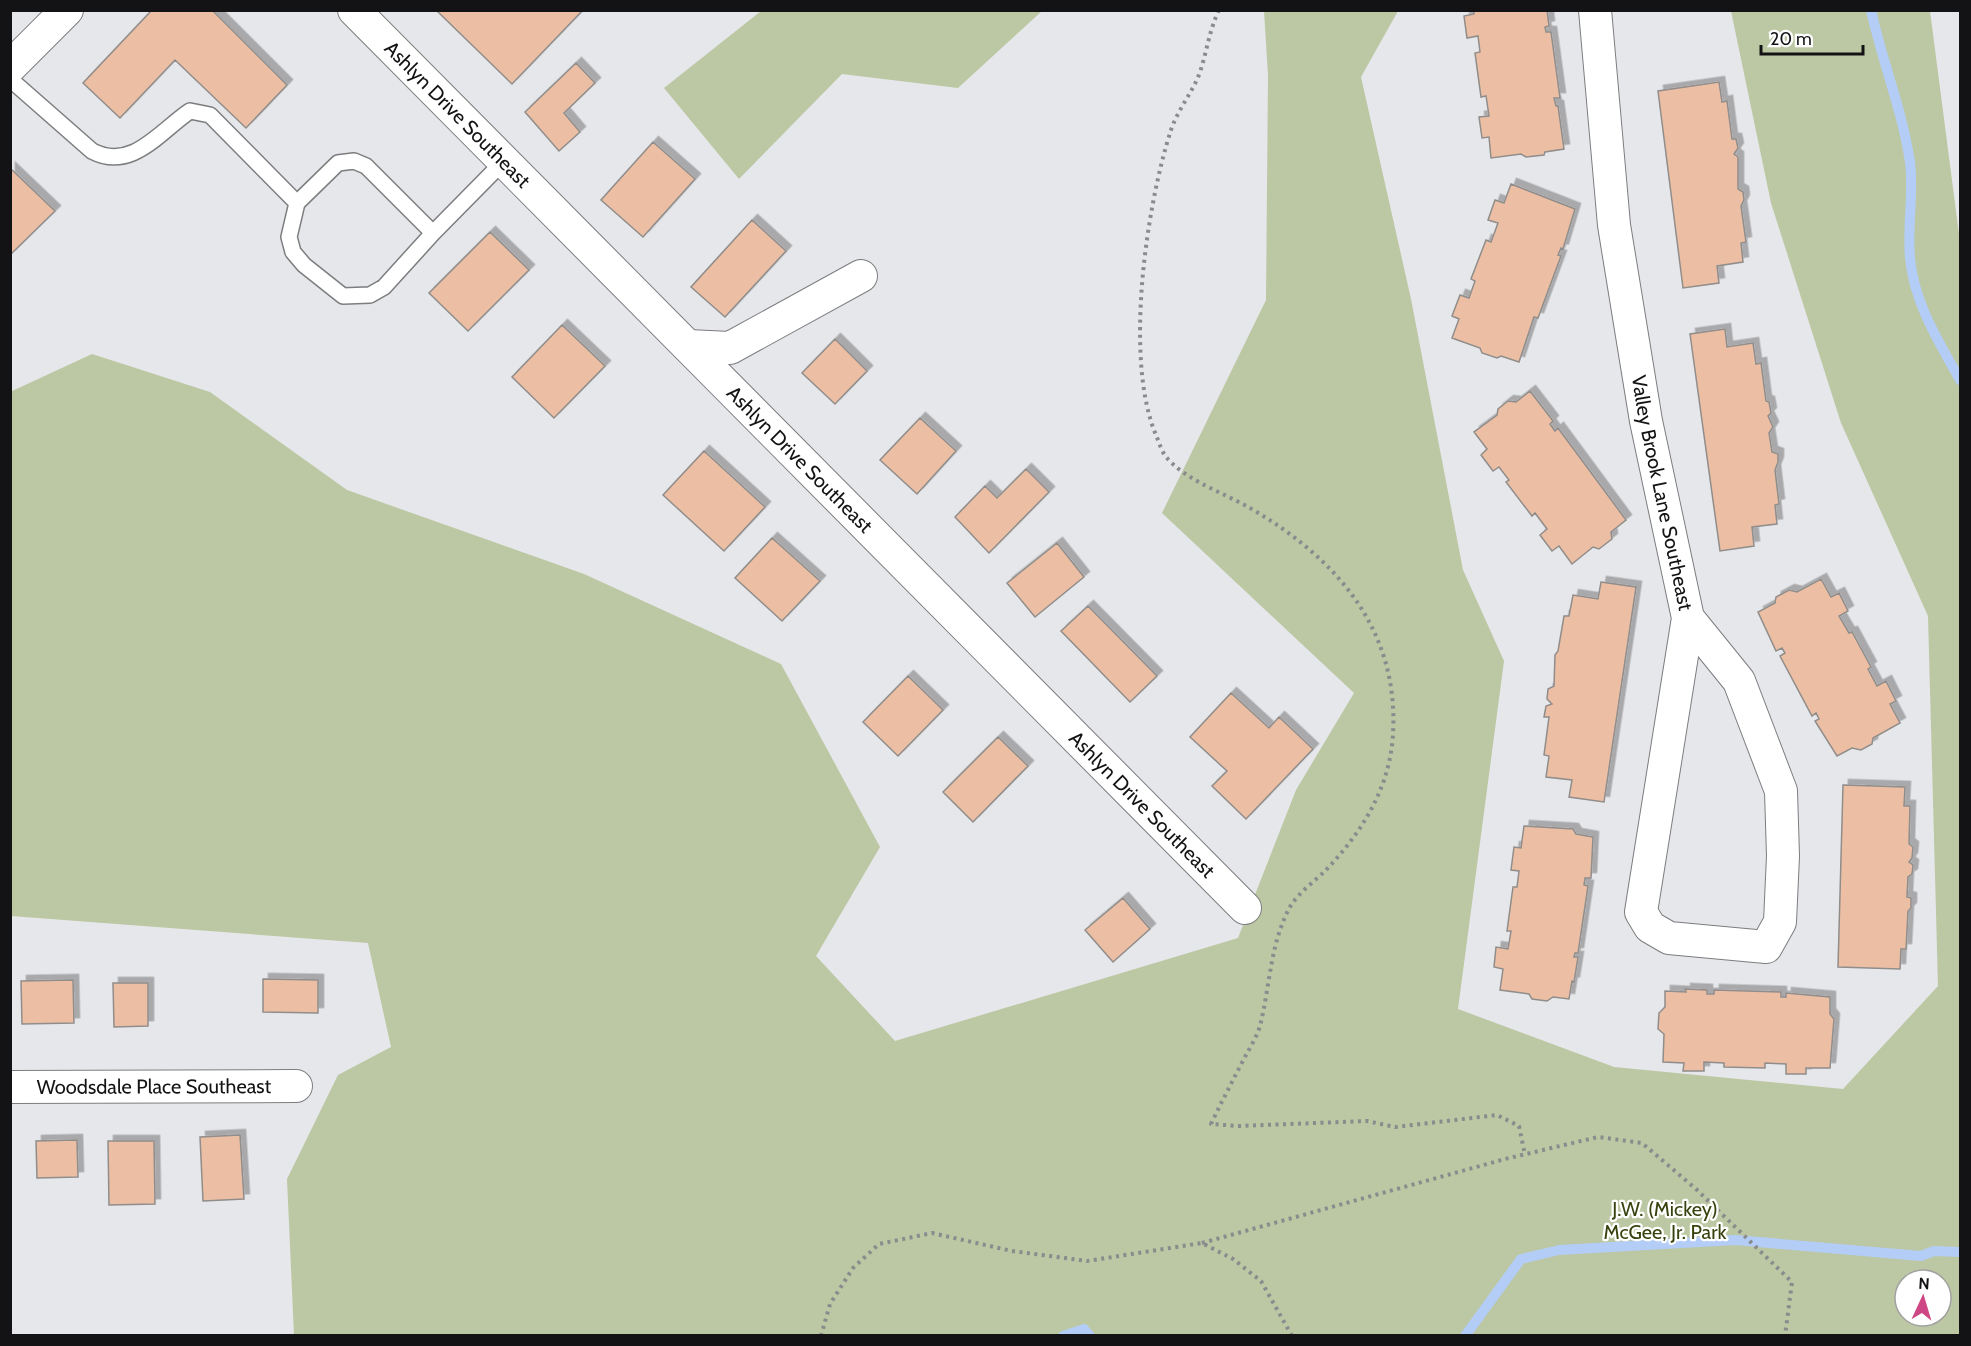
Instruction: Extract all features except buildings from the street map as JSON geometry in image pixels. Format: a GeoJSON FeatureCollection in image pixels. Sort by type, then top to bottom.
{"type":"FeatureCollection","features":[{"type":"Feature","properties":{"kind":"street"},"geometry":{"type":"LineString","coordinates":[[10,67],[67,10]]}},
{"type":"Feature","properties":{"kind":"street","name":"Ashlyn Drive Southeast"},"geometry":{"type":"LineString","coordinates":[[354,10],[1245,908]]}},
{"type":"Feature","properties":{"kind":"street","name":"Valley Brook Lane Southeast"},"geometry":{"type":"LineString","coordinates":[[1595,10],[1614,225],[1646,421],[1688,618],[1641,912],[1650,927],[1669,938],[1766,947],[1780,922],[1783,856],[1781,791],[1739,681],[1688,618]]}},
{"type":"Feature","properties":{"kind":"street"},"geometry":{"type":"LineString","coordinates":[[688,346],[730,348],[861,276]]}},
{"type":"Feature","properties":{"kind":"street","name":"Woodsdale Place Southeast"},"geometry":{"type":"LineString","coordinates":[[10,1087],[296,1086]]}},
{"type":"Feature","properties":{"kind":"lane"},"geometry":{"type":"LineString","coordinates":[[10,79],[92,152],[104,158],[134,154],[190,111],[210,115],[297,203]]}},
{"type":"Feature","properties":{"kind":"lane"},"geometry":{"type":"LineString","coordinates":[[433,233],[366,165],[354,161],[338,163],[297,203],[289,237],[293,252],[343,296],[370,296],[384,287],[433,233],[504,162]]}},
{"type":"Feature","properties":{"kind":"path"},"geometry":{"type":"LineString","coordinates":[[1219,10],[1209,30],[1200,72],[1172,125],[1159,169],[1148,229],[1140,359],[1149,419],[1166,458],[1187,474],[1252,509],[1303,542],[1346,584],[1375,628],[1393,684],[1393,736],[1386,781],[1366,821],[1338,856],[1291,905],[1264,993],[1260,1028],[1211,1124],[1238,1126],[1367,1121],[1395,1127],[1497,1115],[1519,1126],[1525,1155]]}},
{"type":"Feature","properties":{"kind":"path"},"geometry":{"type":"LineString","coordinates":[[821,1335],[830,1304],[841,1286],[853,1269],[879,1244],[932,1233],[1012,1251],[1087,1261],[1202,1243],[1598,1137],[1642,1143],[1758,1248],[1792,1282],[1785,1335]]}},
{"type":"Feature","properties":{"kind":"path"},"geometry":{"type":"LineString","coordinates":[[1202,1243],[1233,1259],[1261,1281],[1292,1335]]}},
{"type":"Feature","properties":{"kind":"green space"},"geometry":{"type":"Polygon","coordinates":[[[761,11],[1042,11],[958,88],[842,74],[739,179],[664,88],[761,11]]]}},
{"type":"Feature","properties":{"kind":"green space","name":"J.W. (Mickey) McGee, Jr. Park"},"geometry":{"type":"Polygon","coordinates":[[[1264,11],[1398,11],[1361,77],[1411,299],[1463,570],[1504,661],[1458,1009],[1614,1067],[1843,1089],[1938,986],[1928,616],[1841,423],[1771,203],[1731,11],[1930,11],[1960,242],[1960,1335],[294,1335],[287,1179],[338,1075],[391,1047],[368,943],[11,916],[10,392],[92,354],[210,392],[347,490],[584,574],[781,664],[880,847],[816,956],[895,1041],[1238,938],[1296,790],[1354,693],[1162,513],[1266,300],[1268,75],[1264,11]]]}},
{"type":"Feature","properties":{"kind":"waterway"},"geometry":{"type":"LineString","coordinates":[[1871,10],[1902,123],[1910,162],[1909,246],[1912,275],[1929,322],[1960,380]]}},
{"type":"Feature","properties":{"kind":"waterway"},"geometry":{"type":"LineString","coordinates":[[1465,1336],[1521,1259],[1559,1250],[1735,1240],[1921,1256],[1934,1251],[1960,1252]]}},
{"type":"Feature","properties":{"kind":"waterway"},"geometry":{"type":"LineString","coordinates":[[1063,1336],[1084,1329],[1090,1336]]}}]}
